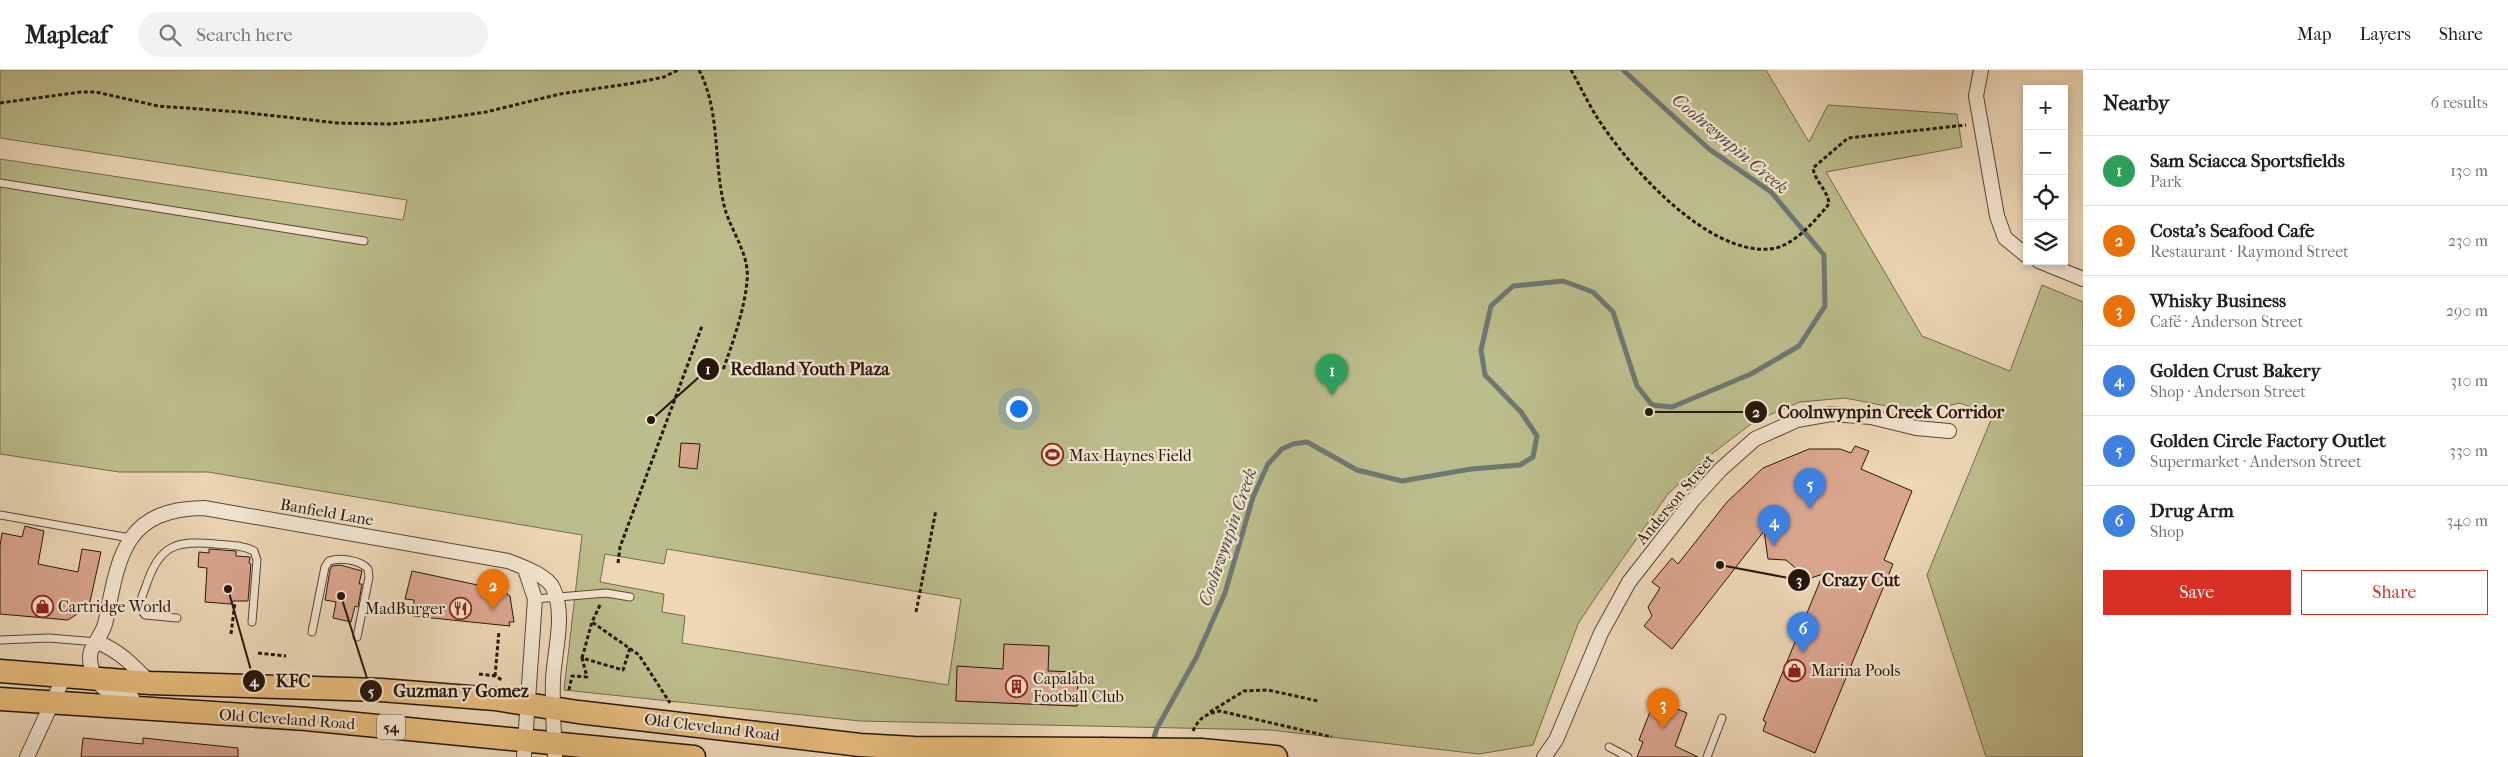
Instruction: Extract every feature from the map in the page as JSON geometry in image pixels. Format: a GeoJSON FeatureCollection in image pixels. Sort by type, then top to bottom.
{"type":"FeatureCollection","features":[{"type":"Feature","properties":{"kind":"main road","name":"Old Cleveland Road"},"geometry":{"type":"LineString","coordinates":[[0,671],[150,683],[402,692],[527,703],[553,708],[860,745],[914,748],[1101,749],[1195,745],[1276,757]]}},
{"type":"Feature","properties":{"kind":"main road","name":"Old Cleveland Road"},"geometry":{"type":"LineString","coordinates":[[0,699],[51,704],[257,716],[524,748],[694,757]]}},
{"type":"Feature","properties":{"kind":"street"},"geometry":{"type":"LineString","coordinates":[[1981,70],[1976,96],[1997,216],[2005,238],[2023,253]]}},
{"type":"Feature","properties":{"kind":"street"},"geometry":{"type":"LineString","coordinates":[[2048,265],[2083,280]]}},
{"type":"Feature","properties":{"kind":"street","name":"Anderson Street"},"geometry":{"type":"LineString","coordinates":[[1556,740],[1601,633],[1629,582],[1704,488],[1720,470],[1755,439],[1798,420],[1831,414],[1871,417],[1916,428],[1949,431]]}},
{"type":"Feature","properties":{"kind":"street","name":"Banfield Lane"},"geometry":{"type":"LineString","coordinates":[[96,680],[90,657],[104,630],[121,558],[130,538],[153,518],[166,512],[204,508],[508,561],[547,581],[553,587],[556,598]]}},
{"type":"Feature","properties":{"kind":"street"},"geometry":{"type":"LineString","coordinates":[[524,748],[535,599],[526,569]]}},
{"type":"Feature","properties":{"kind":"street"},"geometry":{"type":"LineString","coordinates":[[554,750],[553,678],[558,620],[556,598]]}},
{"type":"Feature","properties":{"kind":"street"},"geometry":{"type":"LineString","coordinates":[[97,642],[113,648],[131,662],[150,683]]}},
{"type":"Feature","properties":{"kind":"street"},"geometry":{"type":"LineString","coordinates":[[27,757],[64,677]]}},
{"type":"Feature","properties":{"kind":"street"},"geometry":{"type":"LineString","coordinates":[[96,680],[107,692],[119,697],[257,716]]}},
{"type":"Feature","properties":{"kind":"street"},"geometry":{"type":"LineString","coordinates":[[1544,757],[1556,740]]}},
{"type":"Feature","properties":{"kind":"street"},"geometry":{"type":"LineString","coordinates":[[1556,740],[1556,757]]}},
{"type":"Feature","properties":{"kind":"lane"},"geometry":{"type":"LineString","coordinates":[[0,184],[364,241]]}},
{"type":"Feature","properties":{"kind":"lane"},"geometry":{"type":"LineString","coordinates":[[0,515],[130,538]]}},
{"type":"Feature","properties":{"kind":"lane"},"geometry":{"type":"LineString","coordinates":[[177,618],[145,615],[140,606],[141,600],[150,573],[161,554],[184,542],[196,542],[246,547],[254,551],[257,560],[252,622]]}},
{"type":"Feature","properties":{"kind":"lane"},"geometry":{"type":"LineString","coordinates":[[312,632],[325,567],[329,561],[338,559],[358,562],[368,570],[369,577],[357,637]]}},
{"type":"Feature","properties":{"kind":"lane"},"geometry":{"type":"LineString","coordinates":[[535,599],[606,593],[630,597]]}},
{"type":"Feature","properties":{"kind":"lane"},"geometry":{"type":"LineString","coordinates":[[0,640],[49,638],[97,642]]}},
{"type":"Feature","properties":{"kind":"lane"},"geometry":{"type":"LineString","coordinates":[[1707,757],[1722,718]]}},
{"type":"Feature","properties":{"kind":"lane"},"geometry":{"type":"LineString","coordinates":[[1609,747],[1628,757]]}},
{"type":"Feature","properties":{"kind":"path"},"geometry":{"type":"LineString","coordinates":[[0,103],[89,92],[158,106],[240,112],[338,123],[390,124],[486,112],[560,94],[664,77],[678,70]]}},
{"type":"Feature","properties":{"kind":"path"},"geometry":{"type":"LineString","coordinates":[[699,70],[710,101],[722,196],[742,248],[747,280],[734,336],[723,370]]}},
{"type":"Feature","properties":{"kind":"path"},"geometry":{"type":"LineString","coordinates":[[1570,70],[1595,115],[1617,144],[1672,205],[1694,222],[1720,238],[1747,248],[1770,249],[1787,244],[1820,215],[1829,204],[1828,198],[1814,177],[1812,168],[1848,138],[1981,123]]}},
{"type":"Feature","properties":{"kind":"path"},"geometry":{"type":"LineString","coordinates":[[618,564],[620,547],[702,326]]}},
{"type":"Feature","properties":{"kind":"path"},"geometry":{"type":"LineString","coordinates":[[916,612],[936,510]]}},
{"type":"Feature","properties":{"kind":"path"},"geometry":{"type":"LineString","coordinates":[[569,690],[572,676],[586,676],[582,658],[592,622],[606,593]]}},
{"type":"Feature","properties":{"kind":"path"},"geometry":{"type":"LineString","coordinates":[[231,634],[235,602]]}},
{"type":"Feature","properties":{"kind":"path"},"geometry":{"type":"LineString","coordinates":[[592,622],[639,655],[672,706]]}},
{"type":"Feature","properties":{"kind":"path"},"geometry":{"type":"LineString","coordinates":[[496,676],[499,631]]}},
{"type":"Feature","properties":{"kind":"path"},"geometry":{"type":"LineString","coordinates":[[582,658],[623,670],[630,648]]}},
{"type":"Feature","properties":{"kind":"path"},"geometry":{"type":"LineString","coordinates":[[258,653],[286,656]]}},
{"type":"Feature","properties":{"kind":"path"},"geometry":{"type":"LineString","coordinates":[[1195,745],[1197,721],[1244,691],[1268,690],[1318,701]]}},
{"type":"Feature","properties":{"kind":"path"},"geometry":{"type":"LineString","coordinates":[[1208,713],[1220,711],[1332,737]]}},
{"type":"Feature","properties":{"kind":"green space"},"geometry":{"type":"Polygon","coordinates":[[[0,70],[1766,70],[1809,142],[1828,105],[1957,114],[1962,147],[1826,172],[1922,336],[2010,371],[2042,285],[2083,302],[2083,757],[1986,757],[1927,575],[1993,415],[1960,403],[1918,412],[1845,398],[1800,402],[1755,421],[1705,459],[1668,494],[1578,624],[1533,745],[1479,754],[1270,730],[860,721],[564,690],[582,535],[208,472],[119,472],[0,454],[0,159],[403,220],[407,200],[0,138],[0,70]],[[667,549],[664,564],[605,554],[600,582],[664,594],[662,612],[685,616],[682,643],[948,685],[961,599],[667,549]],[[1049,646],[1003,669],[958,667],[956,701],[1077,706],[1078,673],[1048,671],[1049,646]]]}},
{"type":"Feature","properties":{"kind":"building"},"geometry":{"type":"Polygon","coordinates":[[[681,443],[700,444],[697,469],[679,467],[681,443]]]}},
{"type":"Feature","properties":{"kind":"building"},"geometry":{"type":"Polygon","coordinates":[[[1855,446],[1869,451],[1861,469],[1912,491],[1884,560],[1893,564],[1815,753],[1763,731],[1766,722],[1763,720],[1823,574],[1805,580],[1800,572],[1786,560],[1768,559],[1764,531],[1672,649],[1644,626],[1652,616],[1648,607],[1660,588],[1652,582],[1672,558],[1678,564],[1727,502],[1763,468],[1809,449],[1840,449],[1851,453],[1855,446]]]}},
{"type":"Feature","properties":{"kind":"building"},"geometry":{"type":"Polygon","coordinates":[[[25,526],[44,531],[38,564],[78,572],[82,549],[101,552],[89,606],[68,620],[0,614],[0,546],[2,533],[22,537],[25,526]]]}},
{"type":"Feature","properties":{"kind":"building"},"geometry":{"type":"Polygon","coordinates":[[[209,549],[236,551],[236,556],[250,557],[248,601],[233,601],[231,604],[205,602],[207,568],[198,567],[199,552],[209,553],[209,549]]]}},
{"type":"Feature","properties":{"kind":"building"},"geometry":{"type":"Polygon","coordinates":[[[340,565],[362,571],[359,584],[362,584],[358,607],[355,606],[351,622],[333,618],[336,602],[325,600],[330,570],[332,566],[340,565]]]}},
{"type":"Feature","properties":{"kind":"building"},"geometry":{"type":"Polygon","coordinates":[[[412,571],[501,590],[510,596],[514,622],[509,622],[510,626],[413,616],[414,600],[405,599],[412,571]]]}},
{"type":"Feature","properties":{"kind":"building","name":"Capalaba Football Club"},"geometry":{"type":"Polygon","coordinates":[[[1004,644],[1049,646],[1048,671],[1078,672],[1077,706],[956,701],[957,666],[1003,669],[1004,644]]]}},
{"type":"Feature","properties":{"kind":"building"},"geometry":{"type":"Polygon","coordinates":[[[1660,702],[1687,713],[1675,746],[1698,757],[1637,757],[1643,742],[1639,740],[1650,712],[1655,714],[1660,702]]]}},
{"type":"Feature","properties":{"kind":"building"},"geometry":{"type":"Polygon","coordinates":[[[83,738],[143,744],[143,738],[238,748],[238,757],[81,757],[83,738]]]}},
{"type":"Feature","properties":{"kind":"waterway","name":"Coolnwynpin Creek"},"geometry":{"type":"LineString","coordinates":[[1152,743],[1157,728],[1196,658],[1225,593],[1253,497],[1268,464],[1282,449],[1293,444],[1307,442],[1357,470],[1402,481],[1471,469],[1520,465],[1533,457],[1537,436],[1521,412],[1485,375],[1481,350],[1491,306],[1513,286],[1563,281],[1593,292],[1613,312],[1637,386],[1652,405],[1672,407],[1751,374],[1799,346],[1825,306],[1824,255],[1771,192],[1709,149],[1623,70]]}},
{"type":"Feature","properties":{"kind":"place","name":"Sam Sciacca Sportsfields"},"geometry":{"type":"Point","coordinates":[1332,395]}},
{"type":"Feature","properties":{"kind":"place","name":"Coolnwynpin Creek Corridor"},"geometry":{"type":"Point","coordinates":[1649,412]}},
{"type":"Feature","properties":{"kind":"place","name":"Redland Youth Plaza"},"geometry":{"type":"Point","coordinates":[651,420]}},
{"type":"Feature","properties":{"kind":"place","name":"Max Haynes Field"},"geometry":{"type":"Point","coordinates":[1053,455]}},
{"type":"Feature","properties":{"kind":"place","name":"Golden Circle Factory Outlet"},"geometry":{"type":"Point","coordinates":[1810,509]}},
{"type":"Feature","properties":{"kind":"place","name":"Golden Crust Bakery"},"geometry":{"type":"Point","coordinates":[1774,546]}},
{"type":"Feature","properties":{"kind":"place","name":"Crazy Cut"},"geometry":{"type":"Point","coordinates":[1720,565]}},
{"type":"Feature","properties":{"kind":"place","name":"KFC"},"geometry":{"type":"Point","coordinates":[228,589]}},
{"type":"Feature","properties":{"kind":"place","name":"Guzman y Gomez"},"geometry":{"type":"Point","coordinates":[341,596]}},
{"type":"Feature","properties":{"kind":"place","name":"Cartridge World"},"geometry":{"type":"Point","coordinates":[42,606]}},
{"type":"Feature","properties":{"kind":"place","name":"MadBurger"},"geometry":{"type":"Point","coordinates":[461,608]}},
{"type":"Feature","properties":{"kind":"place","name":"Costa's Seafood Cafe"},"geometry":{"type":"Point","coordinates":[493,610]}},
{"type":"Feature","properties":{"kind":"place","name":"Drug Arm"},"geometry":{"type":"Point","coordinates":[1803,653]}},
{"type":"Feature","properties":{"kind":"place","name":"Marina Pools"},"geometry":{"type":"Point","coordinates":[1795,670]}},
{"type":"Feature","properties":{"kind":"place","name":"Capalaba Football Club"},"geometry":{"type":"Point","coordinates":[1017,687]}},
{"type":"Feature","properties":{"kind":"place","name":"Whisky Business"},"geometry":{"type":"Point","coordinates":[1663,729]}}]}
